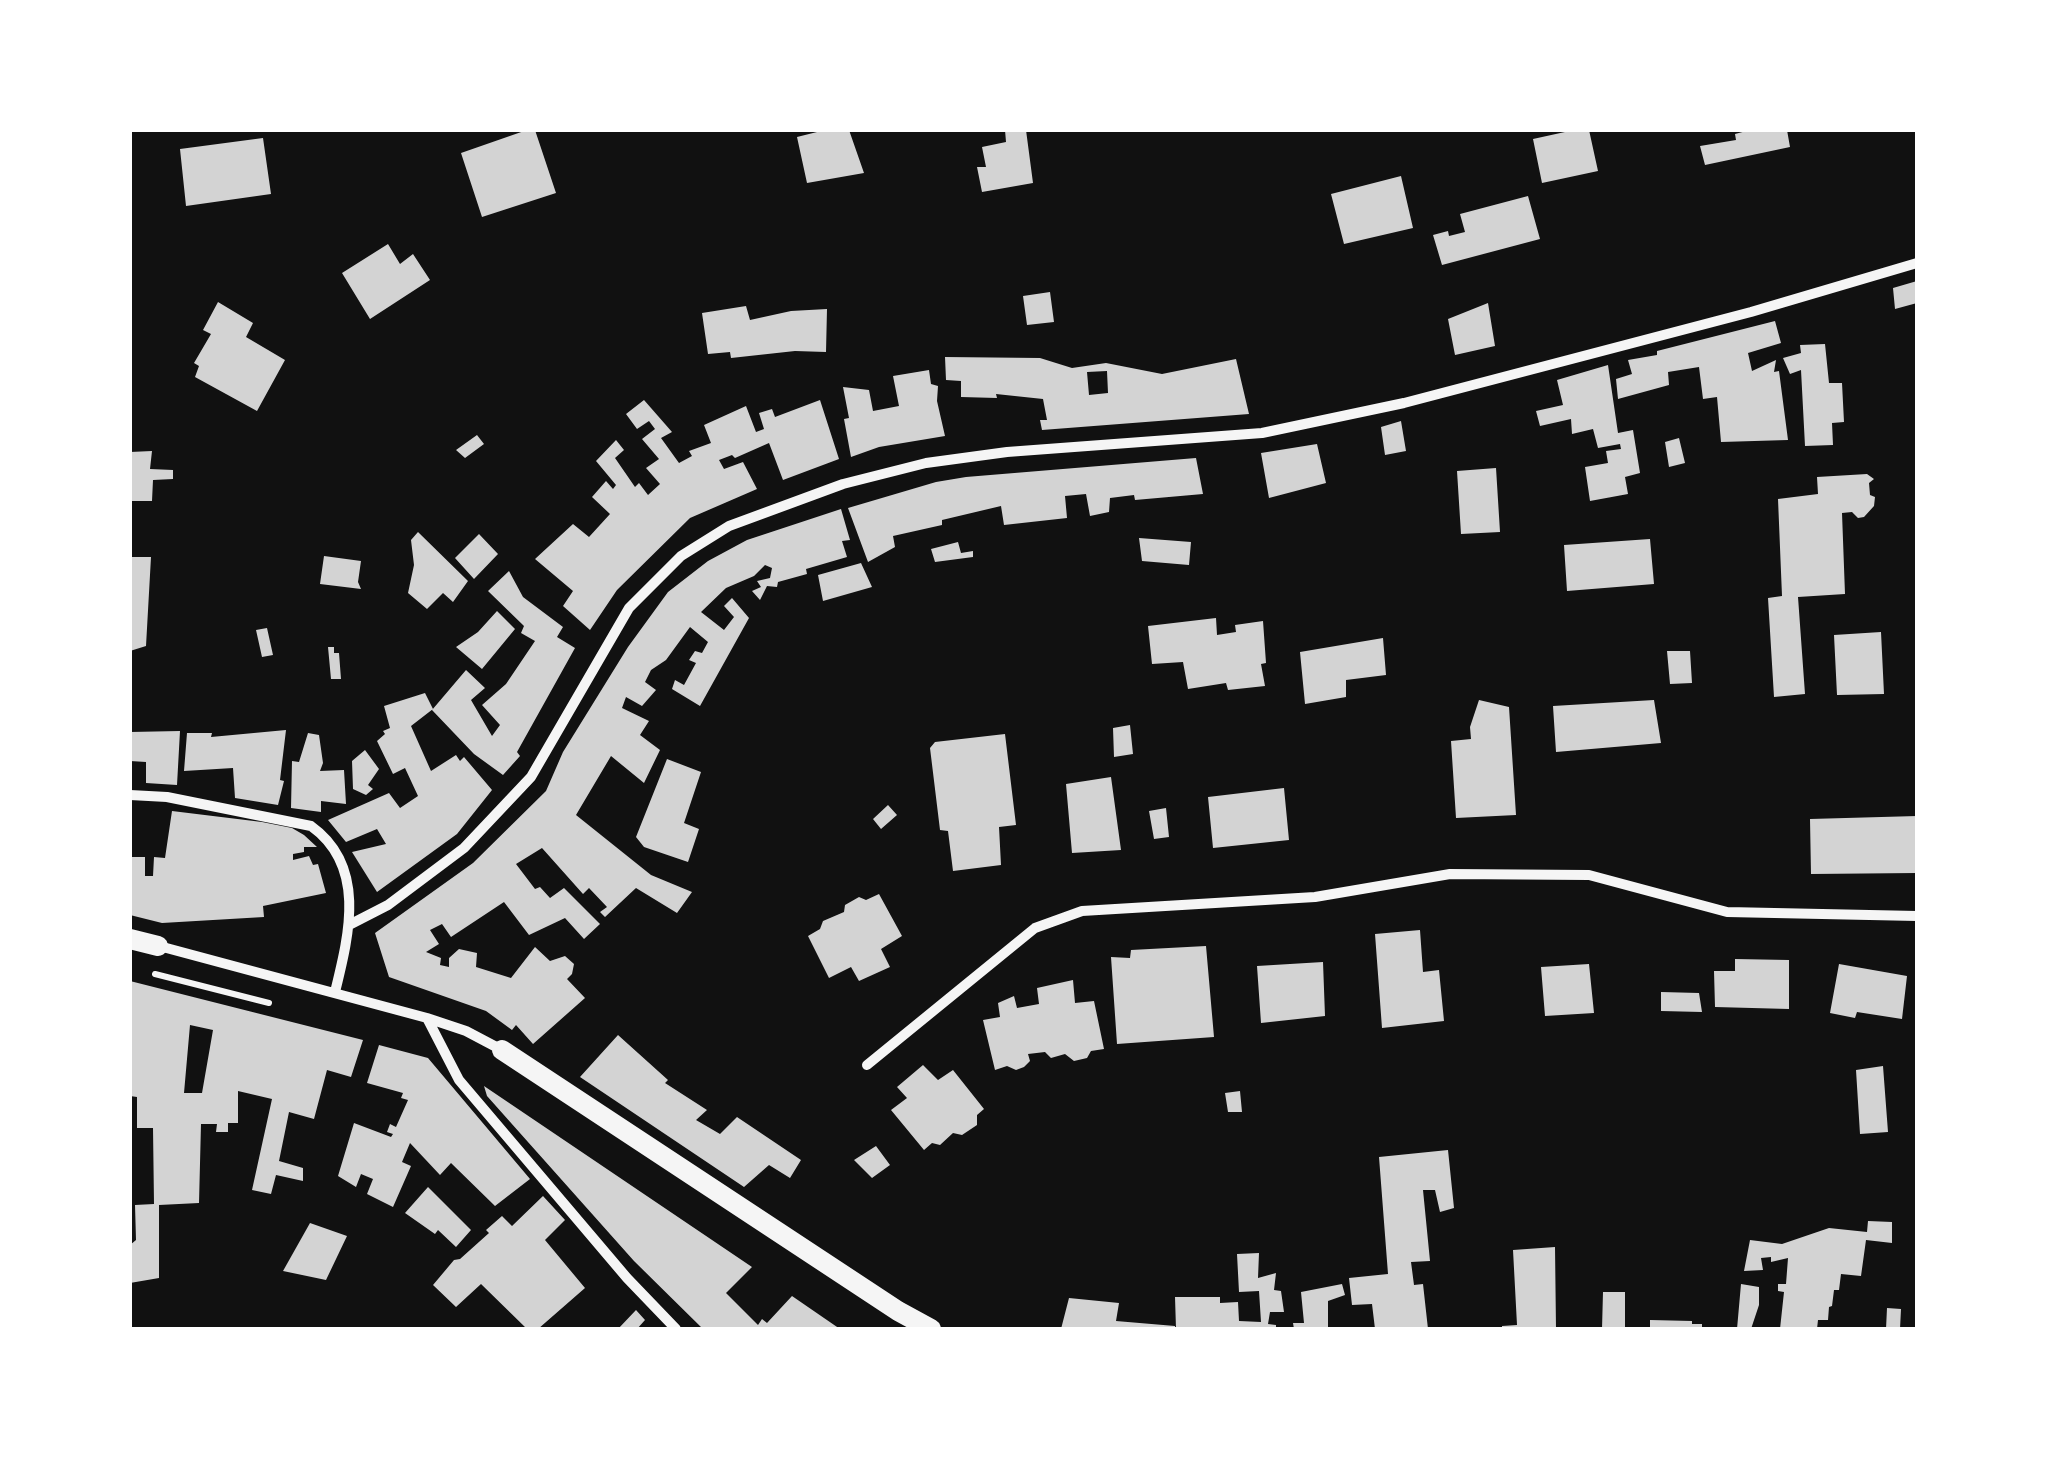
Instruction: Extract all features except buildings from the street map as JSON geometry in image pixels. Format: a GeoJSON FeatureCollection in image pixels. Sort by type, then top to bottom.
{"type":"FeatureCollection","features":[{"type":"Feature","properties":{"kind":"main road"},"geometry":{"type":"LineString","coordinates":[[130,939],[158,946]]}},
{"type":"Feature","properties":{"kind":"main road"},"geometry":{"type":"LineString","coordinates":[[502,1050],[931,1329]]}},
{"type":"Feature","properties":{"kind":"street"},"geometry":{"type":"LineString","coordinates":[[351,924],[388,905],[464,848],[531,777],[629,608],[680,556],[729,526],[843,484],[926,463],[1007,452],[1262,433],[1404,403],[1751,312],[1917,262]]}},
{"type":"Feature","properties":{"kind":"street"},"geometry":{"type":"LineString","coordinates":[[130,795],[166,797],[311,826],[326,837],[340,858],[351,924],[335,992]]}},
{"type":"Feature","properties":{"kind":"street"},"geometry":{"type":"LineString","coordinates":[[867,1065],[1035,928],[1082,911],[1314,896],[1450,874],[1588,876],[1728,912],[1917,916]]}},
{"type":"Feature","properties":{"kind":"street"},"geometry":{"type":"LineString","coordinates":[[158,946],[428,1018],[466,1031],[502,1050]]}},
{"type":"Feature","properties":{"kind":"street"},"geometry":{"type":"LineString","coordinates":[[428,1018],[459,1080],[627,1278],[676,1329]]}}]}
